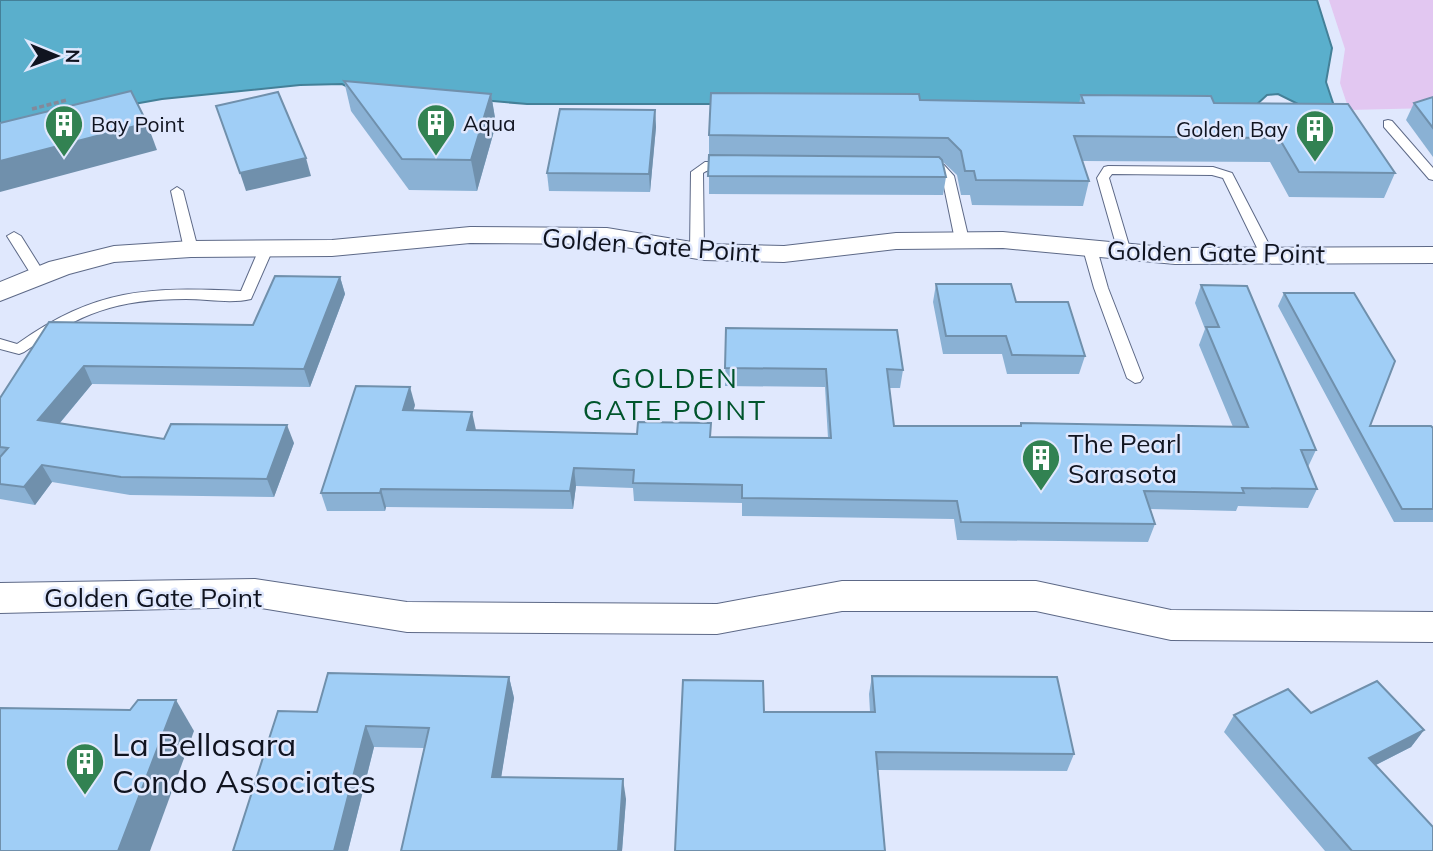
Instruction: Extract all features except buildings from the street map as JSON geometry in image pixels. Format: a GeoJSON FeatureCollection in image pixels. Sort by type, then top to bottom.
{"type":"FeatureCollection","features":[{"type":"Feature","properties":{"kind":"street","name":"Golden Gate Point"},"geometry":{"type":"LineString","coordinates":[[0,292],[39,276],[114,254],[191,249],[332,248],[470,235],[607,236],[698,251],[784,254],[896,241],[1003,240],[1175,257],[1433,255]]}},
{"type":"Feature","properties":{"kind":"street","name":"Golden Gate Point"},"geometry":{"type":"LineString","coordinates":[[0,598],[255,593],[407,617],[717,619],[842,596],[1036,596],[1171,625],[1433,627]]}},
{"type":"Feature","properties":{"kind":"lane"},"geometry":{"type":"LineString","coordinates":[[1388,124],[1433,176]]}},
{"type":"Feature","properties":{"kind":"lane"},"geometry":{"type":"LineString","coordinates":[[698,251],[697,172],[705,166],[747,166]]}},
{"type":"Feature","properties":{"kind":"lane"},"geometry":{"type":"LineString","coordinates":[[912,168],[940,168],[948,176],[962,240]]}},
{"type":"Feature","properties":{"kind":"lane"},"geometry":{"type":"LineString","coordinates":[[1124,252],[1103,178],[1108,170],[1213,171],[1228,176],[1268,256]]}},
{"type":"Feature","properties":{"kind":"lane"},"geometry":{"type":"LineString","coordinates":[[177,191],[191,249]]}},
{"type":"Feature","properties":{"kind":"lane"},"geometry":{"type":"LineString","coordinates":[[14,236],[39,276]]}},
{"type":"Feature","properties":{"kind":"lane"},"geometry":{"type":"LineString","coordinates":[[0,344],[19,349],[54,324],[91,307],[128,299],[171,295],[246,296],[266,249]]}},
{"type":"Feature","properties":{"kind":"lane"},"geometry":{"type":"LineString","coordinates":[[1090,249],[1101,288],[1135,378]]}},
{"type":"Feature","properties":{"kind":"path"},"geometry":{"type":"LineString","coordinates":[[32,109],[68,100]]}},
{"type":"Feature","properties":{"kind":"path"},"geometry":{"type":"LineString","coordinates":[[51,104],[54,112]]}},
{"type":"Feature","properties":{"kind":"shaded area"},"geometry":{"type":"Polygon","coordinates":[[[1329,0],[1433,0],[1433,108],[1349,110],[1340,83],[1345,49],[1329,0]]]}},
{"type":"Feature","properties":{"kind":"water"},"geometry":{"type":"Polygon","coordinates":[[[0,0],[1317,0],[1332,48],[1326,82],[1335,109],[1306,108],[1278,94],[1267,95],[1254,107],[1202,104],[527,104],[352,89],[342,84],[300,85],[162,99],[72,115],[0,134],[0,0]]]}},
{"type":"Feature","properties":{"kind":"place","name":"Aqua"},"geometry":{"type":"Point","coordinates":[436,157]}},
{"type":"Feature","properties":{"kind":"place","name":"Bay Point"},"geometry":{"type":"Point","coordinates":[64,158]}},
{"type":"Feature","properties":{"kind":"place","name":"Golden Bay"},"geometry":{"type":"Point","coordinates":[1315,163]}},
{"type":"Feature","properties":{"kind":"place","name":"The Pearl Sarasota"},"geometry":{"type":"Point","coordinates":[1041,492]}},
{"type":"Feature","properties":{"kind":"place","name":"La Bellasara Condo Associates"},"geometry":{"type":"Point","coordinates":[85,796]}},
{"type":"Feature","properties":{"kind":"district","name":"GOLDEN GATE POINT"},"geometry":{"type":"Point","coordinates":[675,393]}}]}
